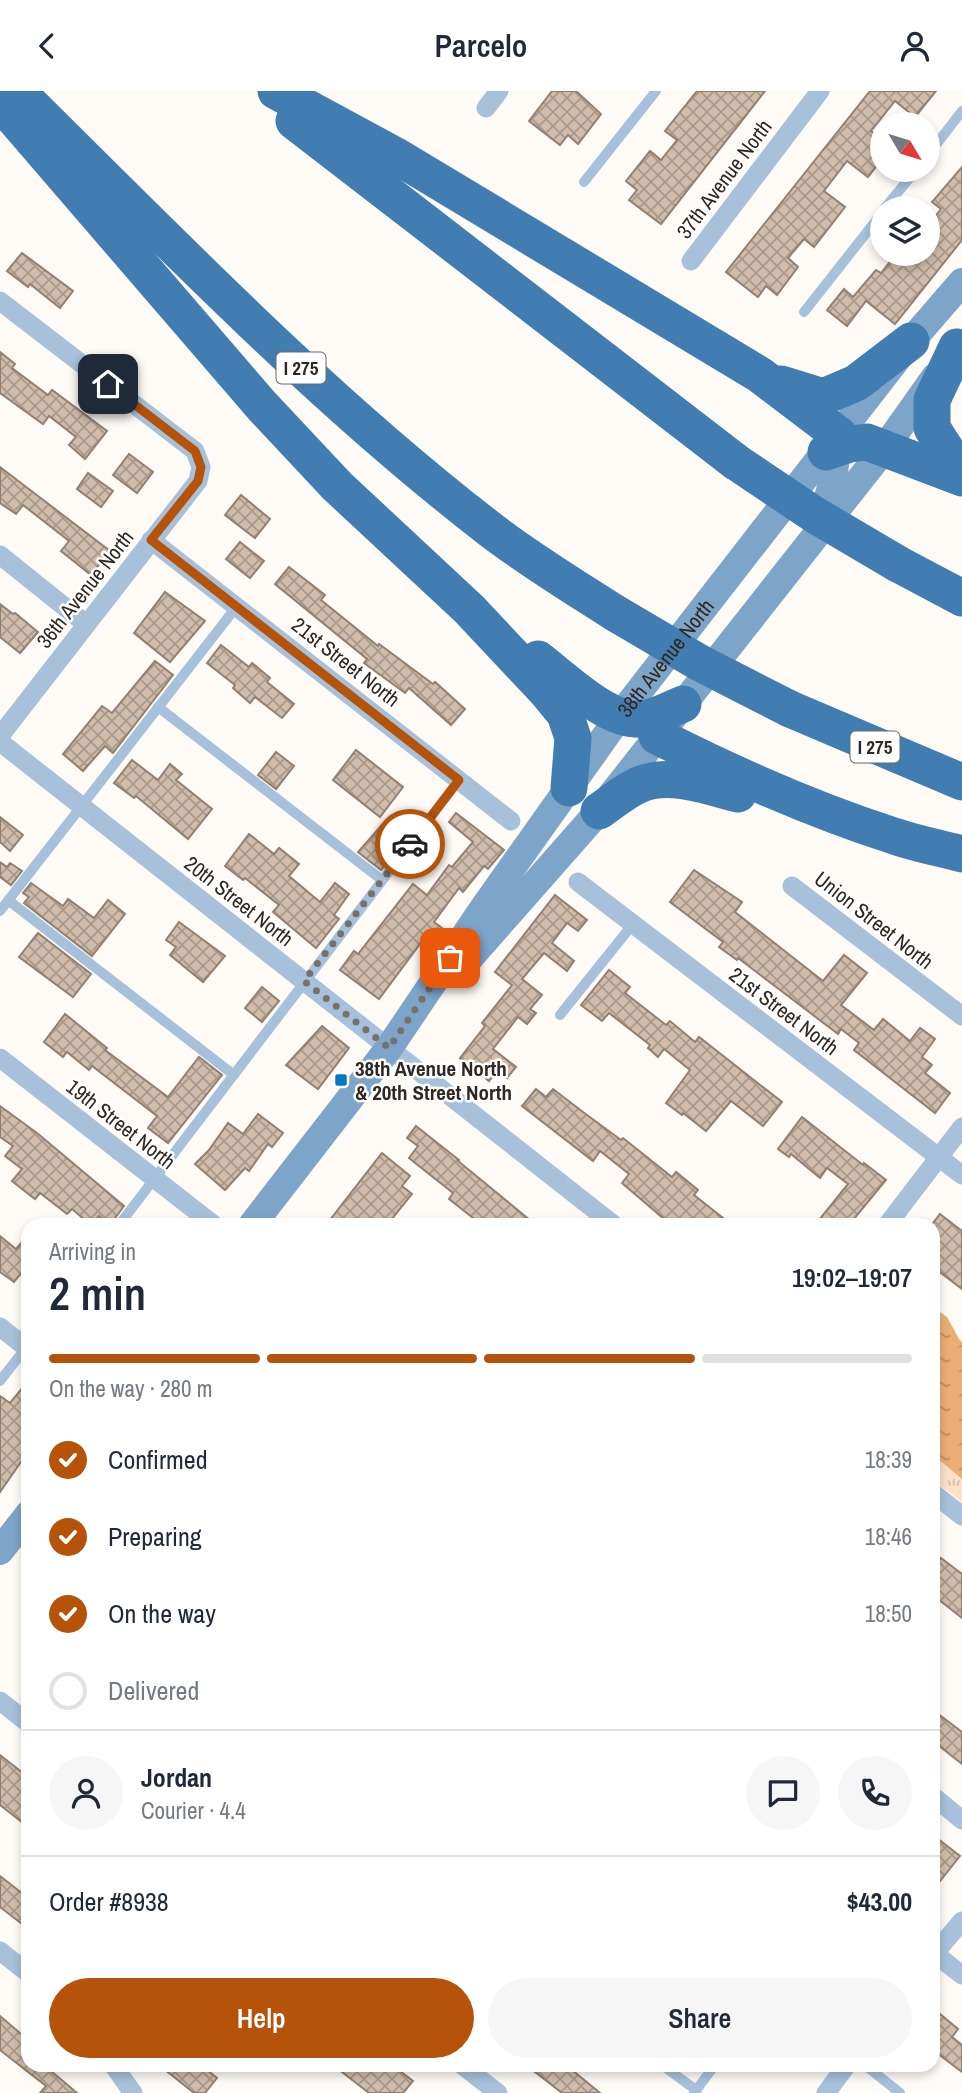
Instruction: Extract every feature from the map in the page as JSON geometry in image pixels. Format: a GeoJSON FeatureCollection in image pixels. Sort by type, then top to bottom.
{"type":"FeatureCollection","features":[{"type":"Feature","properties":{"kind":"highway","name":"I 275"},"geometry":{"type":"LineString","coordinates":[[16,91],[256,326],[390,449],[545,569],[700,663],[790,709],[962,782]]}},
{"type":"Feature","properties":{"kind":"highway"},"geometry":{"type":"LineString","coordinates":[[256,91],[736,462],[816,515],[962,598]]}},
{"type":"Feature","properties":{"kind":"highway"},"geometry":{"type":"LineString","coordinates":[[276,91],[398,157],[760,375],[798,391],[823,397],[856,383],[911,341]]}},
{"type":"Feature","properties":{"kind":"highway"},"geometry":{"type":"LineString","coordinates":[[0,102],[262,406],[337,486],[469,609],[565,714],[573,738],[569,788]]}},
{"type":"Feature","properties":{"kind":"highway"},"geometry":{"type":"LineString","coordinates":[[959,343],[932,400],[933,428],[962,477]]}},
{"type":"Feature","properties":{"kind":"highway"},"geometry":{"type":"LineString","coordinates":[[760,375],[834,445],[867,442],[962,477]]}},
{"type":"Feature","properties":{"kind":"highway"},"geometry":{"type":"LineString","coordinates":[[469,609],[605,709],[653,718],[738,776],[847,820],[896,837],[962,854]]}},
{"type":"Feature","properties":{"kind":"highway"},"geometry":{"type":"LineString","coordinates":[[598,811],[641,784],[666,780],[695,783],[847,820]]}},
{"type":"Feature","properties":{"kind":"main road","name":"38th Avenue North"},"geometry":{"type":"LineString","coordinates":[[389,1048],[598,811],[653,718],[669,672],[694,620],[834,445],[911,341],[962,282]]}},
{"type":"Feature","properties":{"kind":"main road","name":"38th Avenue North"},"geometry":{"type":"LineString","coordinates":[[257,1218],[389,1048],[569,788],[653,718],[820,530],[884,449],[959,343]]}},
{"type":"Feature","properties":{"kind":"main road"},"geometry":{"type":"LineString","coordinates":[[820,530],[833,479],[834,445]]}},
{"type":"Feature","properties":{"kind":"main road"},"geometry":{"type":"LineString","coordinates":[[0,1551],[21,1524]]}},
{"type":"Feature","properties":{"kind":"street"},"geometry":{"type":"LineString","coordinates":[[486,108],[499,91]]}},
{"type":"Feature","properties":{"kind":"street","name":"37th Avenue North"},"geometry":{"type":"LineString","coordinates":[[691,261],[820,91]]}},
{"type":"Feature","properties":{"kind":"street","name":"36th Avenue North"},"geometry":{"type":"LineString","coordinates":[[0,301],[195,451],[201,467],[198,481],[0,736]]}},
{"type":"Feature","properties":{"kind":"street","name":"21st Street North"},"geometry":{"type":"LineString","coordinates":[[151,540],[511,821]]}},
{"type":"Feature","properties":{"kind":"street"},"geometry":{"type":"LineString","coordinates":[[0,555],[86,624]]}},
{"type":"Feature","properties":{"kind":"street","name":"20th Street North"},"geometry":{"type":"LineString","coordinates":[[0,742],[605,1218]]}},
{"type":"Feature","properties":{"kind":"street","name":"21st Street North"},"geometry":{"type":"LineString","coordinates":[[578,882],[962,1175]]}},
{"type":"Feature","properties":{"kind":"street","name":"Union Street North"},"geometry":{"type":"LineString","coordinates":[[792,886],[962,1016]]}},
{"type":"Feature","properties":{"kind":"street","name":"19th Street North"},"geometry":{"type":"LineString","coordinates":[[0,1058],[205,1218]]}},
{"type":"Feature","properties":{"kind":"street"},"geometry":{"type":"LineString","coordinates":[[892,1218],[962,1127]]}},
{"type":"Feature","properties":{"kind":"street"},"geometry":{"type":"LineString","coordinates":[[0,1327],[21,1343]]}},
{"type":"Feature","properties":{"kind":"street"},"geometry":{"type":"LineString","coordinates":[[940,1498],[962,1515]]}},
{"type":"Feature","properties":{"kind":"street"},"geometry":{"type":"LineString","coordinates":[[0,1701],[21,1718]]}},
{"type":"Feature","properties":{"kind":"street"},"geometry":{"type":"LineString","coordinates":[[940,1802],[962,1820]]}},
{"type":"Feature","properties":{"kind":"street"},"geometry":{"type":"LineString","coordinates":[[940,1946],[962,1921]]}},
{"type":"Feature","properties":{"kind":"street"},"geometry":{"type":"LineString","coordinates":[[0,1951],[21,1968]]}},
{"type":"Feature","properties":{"kind":"street"},"geometry":{"type":"LineString","coordinates":[[940,1959],[962,1975]]}},
{"type":"Feature","properties":{"kind":"street"},"geometry":{"type":"LineString","coordinates":[[118,2072],[133,2093]]}},
{"type":"Feature","properties":{"kind":"street"},"geometry":{"type":"LineString","coordinates":[[471,2072],[498,2093]]}},
{"type":"Feature","properties":{"kind":"street"},"geometry":{"type":"LineString","coordinates":[[826,2093],[842,2072]]}},
{"type":"Feature","properties":{"kind":"lane"},"geometry":{"type":"LineString","coordinates":[[584,182],[656,91]]}},
{"type":"Feature","properties":{"kind":"lane"},"geometry":{"type":"LineString","coordinates":[[940,139],[962,111]]}},
{"type":"Feature","properties":{"kind":"lane"},"geometry":{"type":"LineString","coordinates":[[895,196],[906,182]]}},
{"type":"Feature","properties":{"kind":"lane"},"geometry":{"type":"LineString","coordinates":[[804,312],[870,227]]}},
{"type":"Feature","properties":{"kind":"lane"},"geometry":{"type":"LineString","coordinates":[[0,911],[237,606]]}},
{"type":"Feature","properties":{"kind":"lane"},"geometry":{"type":"LineString","coordinates":[[158,707],[382,880]]}},
{"type":"Feature","properties":{"kind":"lane"},"geometry":{"type":"LineString","coordinates":[[124,1218],[459,780]]}},
{"type":"Feature","properties":{"kind":"lane"},"geometry":{"type":"LineString","coordinates":[[8,900],[234,1075]]}},
{"type":"Feature","properties":{"kind":"lane"},"geometry":{"type":"LineString","coordinates":[[560,1015],[633,924]]}},
{"type":"Feature","properties":{"kind":"lane"},"geometry":{"type":"LineString","coordinates":[[0,1381],[21,1355]]}},
{"type":"Feature","properties":{"kind":"lane"},"geometry":{"type":"LineString","coordinates":[[671,2072],[695,2092],[710,2072]]}},
{"type":"Feature","properties":{"kind":"lane"},"geometry":{"type":"LineString","coordinates":[[874,2072],[900,2093]]}},
{"type":"Feature","properties":{"kind":"green space"},"geometry":{"type":"Polygon","coordinates":[[[940,1461],[962,1479],[962,1502],[940,1485],[940,1461]]]}},
{"type":"Feature","properties":{"kind":"water"},"geometry":{"type":"Polygon","coordinates":[[[940,1312],[947,1317],[962,1342],[962,1479],[940,1461],[940,1312]]]}},
{"type":"Feature","properties":{"kind":"building"},"geometry":{"type":"Polygon","coordinates":[[[552,91],[576,91],[601,114],[578,144],[568,135],[560,145],[529,121],[552,91]]]}},
{"type":"Feature","properties":{"kind":"building"},"geometry":{"type":"Polygon","coordinates":[[[697,91],[765,91],[661,224],[629,200],[637,190],[626,181],[650,151],[661,160],[677,140],[665,131],[697,91]]]}},
{"type":"Feature","properties":{"kind":"building"},"geometry":{"type":"Polygon","coordinates":[[[870,91],[936,91],[919,112],[909,112],[895,101],[886,112],[870,112],[870,174],[868,177],[847,161],[824,191],[845,207],[814,247],[804,239],[788,258],[798,267],[777,295],[766,286],[758,297],[726,272],[870,91]]]}},
{"type":"Feature","properties":{"kind":"building"},"geometry":{"type":"Polygon","coordinates":[[[962,167],[962,240],[895,324],[866,301],[847,326],[827,310],[844,289],[853,297],[876,270],[881,273],[887,266],[940,266],[941,209],[940,196],[937,196],[962,167]]]}},
{"type":"Feature","properties":{"kind":"building"},"geometry":{"type":"Polygon","coordinates":[[[22,253],[73,291],[60,308],[30,284],[28,287],[7,271],[22,253]]]}},
{"type":"Feature","properties":{"kind":"building"},"geometry":{"type":"Polygon","coordinates":[[[0,352],[15,364],[12,368],[48,395],[52,390],[107,431],[85,459],[69,445],[76,437],[49,416],[43,424],[0,393],[0,352]]]}},
{"type":"Feature","properties":{"kind":"building"},"geometry":{"type":"Polygon","coordinates":[[[129,454],[153,472],[137,493],[113,475],[129,454]]]}},
{"type":"Feature","properties":{"kind":"building"},"geometry":{"type":"Polygon","coordinates":[[[0,467],[110,551],[91,575],[61,551],[69,541],[23,505],[16,514],[0,503],[0,467]]]}},
{"type":"Feature","properties":{"kind":"building"},"geometry":{"type":"Polygon","coordinates":[[[88,473],[113,491],[101,507],[77,489],[88,473]]]}},
{"type":"Feature","properties":{"kind":"building"},"geometry":{"type":"Polygon","coordinates":[[[241,495],[270,519],[255,538],[225,515],[241,495]]]}},
{"type":"Feature","properties":{"kind":"building"},"geometry":{"type":"Polygon","coordinates":[[[240,542],[264,561],[250,578],[226,559],[240,542]]]}},
{"type":"Feature","properties":{"kind":"building"},"geometry":{"type":"Polygon","coordinates":[[[289,567],[325,595],[321,600],[378,646],[379,644],[433,684],[435,682],[465,709],[451,725],[409,688],[405,693],[364,663],[367,659],[275,584],[289,567]]]}},
{"type":"Feature","properties":{"kind":"building"},"geometry":{"type":"Polygon","coordinates":[[[165,592],[205,621],[170,662],[134,633],[165,592]]]}},
{"type":"Feature","properties":{"kind":"building"},"geometry":{"type":"Polygon","coordinates":[[[0,604],[38,632],[20,653],[0,637],[0,604]]]}},
{"type":"Feature","properties":{"kind":"building"},"geometry":{"type":"Polygon","coordinates":[[[221,645],[249,667],[252,663],[270,678],[267,682],[294,704],[282,718],[255,697],[250,703],[233,688],[235,685],[207,663],[221,645]]]}},
{"type":"Feature","properties":{"kind":"building"},"geometry":{"type":"Polygon","coordinates":[[[155,661],[173,675],[113,753],[105,746],[83,771],[63,754],[102,706],[112,713],[155,661]]]}},
{"type":"Feature","properties":{"kind":"building"},"geometry":{"type":"Polygon","coordinates":[[[356,750],[403,787],[380,817],[333,780],[356,750]]]}},
{"type":"Feature","properties":{"kind":"building"},"geometry":{"type":"Polygon","coordinates":[[[276,752],[294,766],[276,789],[258,775],[276,752]]]}},
{"type":"Feature","properties":{"kind":"building"},"geometry":{"type":"Polygon","coordinates":[[[132,760],[158,780],[170,764],[182,774],[176,780],[212,809],[188,839],[136,796],[134,798],[114,783],[132,760]]]}},
{"type":"Feature","properties":{"kind":"building"},"geometry":{"type":"Polygon","coordinates":[[[456,813],[504,850],[488,869],[484,866],[463,892],[459,888],[434,922],[442,928],[426,949],[420,944],[379,999],[340,970],[354,951],[358,954],[413,884],[427,895],[449,865],[452,867],[473,842],[449,822],[456,813]]]}},
{"type":"Feature","properties":{"kind":"building"},"geometry":{"type":"Polygon","coordinates":[[[0,817],[23,835],[10,851],[0,842],[0,817]]]}},
{"type":"Feature","properties":{"kind":"building"},"geometry":{"type":"Polygon","coordinates":[[[381,826],[402,843],[381,870],[358,852],[381,826]]]}},
{"type":"Feature","properties":{"kind":"building"},"geometry":{"type":"Polygon","coordinates":[[[249,834],[274,854],[279,848],[299,864],[289,876],[320,902],[335,883],[349,894],[334,915],[339,919],[316,948],[273,912],[279,905],[225,866],[249,834]]]}},
{"type":"Feature","properties":{"kind":"building"},"geometry":{"type":"Polygon","coordinates":[[[0,862],[7,867],[10,863],[22,871],[11,885],[0,877],[0,862]]]}},
{"type":"Feature","properties":{"kind":"building"},"geometry":{"type":"Polygon","coordinates":[[[694,870],[742,902],[735,912],[823,981],[844,955],[867,973],[841,1005],[874,1030],[883,1019],[910,1041],[920,1028],[935,1039],[922,1057],[932,1065],[925,1073],[950,1093],[935,1113],[854,1050],[859,1043],[841,1029],[838,1034],[738,958],[737,960],[719,947],[723,942],[670,902],[694,870]]]}},
{"type":"Feature","properties":{"kind":"building"},"geometry":{"type":"Polygon","coordinates":[[[31,883],[63,906],[68,899],[94,918],[108,900],[125,914],[92,956],[24,903],[29,897],[23,893],[31,883]]]}},
{"type":"Feature","properties":{"kind":"building"},"geometry":{"type":"Polygon","coordinates":[[[555,895],[587,920],[578,931],[567,923],[552,943],[574,961],[567,971],[544,953],[522,979],[542,995],[530,1009],[536,1013],[527,1024],[518,1017],[493,1049],[516,1067],[507,1078],[498,1070],[489,1081],[460,1058],[485,1026],[482,1023],[512,985],[495,972],[555,895]]]}},
{"type":"Feature","properties":{"kind":"building"},"geometry":{"type":"Polygon","coordinates":[[[179,922],[225,956],[203,982],[170,955],[176,947],[166,940],[179,922]]]}},
{"type":"Feature","properties":{"kind":"building"},"geometry":{"type":"Polygon","coordinates":[[[38,933],[91,974],[73,997],[19,957],[38,933]]]}},
{"type":"Feature","properties":{"kind":"building"},"geometry":{"type":"Polygon","coordinates":[[[609,970],[630,987],[625,993],[666,1025],[670,1021],[695,1042],[699,1037],[782,1102],[763,1126],[731,1101],[706,1131],[666,1103],[690,1070],[664,1049],[658,1057],[648,1048],[650,1045],[609,1013],[602,1021],[581,1005],[609,970]]]}},
{"type":"Feature","properties":{"kind":"building"},"geometry":{"type":"Polygon","coordinates":[[[262,987],[279,1001],[262,1022],[245,1008],[262,987]]]}},
{"type":"Feature","properties":{"kind":"building"},"geometry":{"type":"Polygon","coordinates":[[[65,1014],[107,1048],[105,1050],[168,1097],[199,1057],[222,1075],[168,1143],[148,1128],[157,1116],[92,1066],[89,1070],[67,1052],[63,1057],[44,1042],[65,1014]]]}},
{"type":"Feature","properties":{"kind":"building"},"geometry":{"type":"Polygon","coordinates":[[[322,1026],[349,1048],[318,1089],[286,1065],[322,1026]]]}},
{"type":"Feature","properties":{"kind":"building"},"geometry":{"type":"Polygon","coordinates":[[[536,1089],[546,1097],[553,1089],[621,1140],[623,1138],[672,1177],[676,1172],[698,1190],[694,1195],[723,1218],[663,1218],[622,1183],[629,1174],[600,1151],[593,1161],[522,1106],[536,1089]]]}},
{"type":"Feature","properties":{"kind":"building"},"geometry":{"type":"Polygon","coordinates":[[[0,1106],[37,1133],[124,1206],[115,1218],[83,1218],[72,1209],[67,1214],[40,1193],[35,1199],[12,1181],[22,1169],[5,1156],[13,1146],[0,1137],[0,1106]]]}},
{"type":"Feature","properties":{"kind":"building"},"geometry":{"type":"Polygon","coordinates":[[[258,1114],[283,1133],[272,1147],[268,1144],[249,1171],[245,1168],[225,1190],[195,1164],[209,1150],[228,1123],[243,1134],[258,1114]]]}},
{"type":"Feature","properties":{"kind":"building"},"geometry":{"type":"Polygon","coordinates":[[[802,1117],[886,1180],[855,1218],[821,1218],[848,1184],[827,1168],[820,1178],[791,1154],[789,1157],[778,1149],[802,1117]]]}},
{"type":"Feature","properties":{"kind":"building"},"geometry":{"type":"Polygon","coordinates":[[[416,1126],[527,1218],[473,1218],[449,1199],[453,1193],[409,1158],[418,1146],[407,1138],[416,1126]]]}},
{"type":"Feature","properties":{"kind":"building"},"geometry":{"type":"Polygon","coordinates":[[[382,1153],[410,1176],[402,1186],[412,1194],[393,1218],[331,1218],[382,1153]]]}},
{"type":"Feature","properties":{"kind":"building"},"geometry":{"type":"Polygon","coordinates":[[[940,1214],[962,1231],[962,1289],[940,1272],[940,1218],[937,1218],[940,1214]]]}},
{"type":"Feature","properties":{"kind":"building"},"geometry":{"type":"Polygon","coordinates":[[[0,1236],[16,1249],[21,1243],[21,1274],[14,1282],[0,1272],[0,1236]]]}},
{"type":"Feature","properties":{"kind":"building"},"geometry":{"type":"Polygon","coordinates":[[[21,1390],[21,1462],[0,1492],[0,1396],[10,1403],[21,1390]]]}},
{"type":"Feature","properties":{"kind":"building"},"geometry":{"type":"Polygon","coordinates":[[[940,1559],[962,1574],[962,1618],[940,1601],[940,1559]]]}},
{"type":"Feature","properties":{"kind":"building"},"geometry":{"type":"Polygon","coordinates":[[[940,1715],[962,1732],[962,1764],[940,1747],[940,1715]]]}},
{"type":"Feature","properties":{"kind":"building"},"geometry":{"type":"Polygon","coordinates":[[[0,1755],[21,1772],[21,1822],[0,1805],[0,1755]]]}},
{"type":"Feature","properties":{"kind":"building"},"geometry":{"type":"Polygon","coordinates":[[[940,1840],[960,1856],[940,1881],[940,1840]]]}},
{"type":"Feature","properties":{"kind":"building"},"geometry":{"type":"Polygon","coordinates":[[[0,1876],[21,1892],[21,1923],[0,1907],[0,1876]]]}},
{"type":"Feature","properties":{"kind":"building"},"geometry":{"type":"Polygon","coordinates":[[[940,2014],[958,2029],[952,2037],[962,2045],[962,2072],[940,2055],[940,2014]]]}},
{"type":"Feature","properties":{"kind":"building"},"geometry":{"type":"Polygon","coordinates":[[[0,2016],[21,2034],[21,2066],[0,2050],[0,2016]]]}},
{"type":"Feature","properties":{"kind":"building"},"geometry":{"type":"Polygon","coordinates":[[[28,2072],[52,2072],[77,2093],[40,2093],[46,2086],[28,2072]]]}},
{"type":"Feature","properties":{"kind":"building"},"geometry":{"type":"Polygon","coordinates":[[[168,2072],[210,2072],[217,2078],[205,2093],[194,2093],[168,2072]]]}},
{"type":"Feature","properties":{"kind":"building"},"geometry":{"type":"Polygon","coordinates":[[[342,2072],[401,2072],[413,2081],[403,2093],[369,2093],[342,2072]]]}},
{"type":"Feature","properties":{"kind":"building"},"geometry":{"type":"Polygon","coordinates":[[[535,2072],[574,2072],[600,2093],[562,2093],[535,2072]]]}},
{"type":"Feature","properties":{"kind":"way so far"},"geometry":{"type":"LineString","coordinates":[[410,844],[304,981],[389,1048],[450,958]]}},
{"type":"Feature","properties":{"kind":"place","name":"38th Avenue North & 20th Street North"},"geometry":{"type":"Point","coordinates":[341,1080]}},
{"type":"Feature","properties":{"kind":"route"},"geometry":{"type":"LineString","coordinates":[[108,384],[195,451],[201,467],[198,481],[151,540],[459,780],[410,844]]}}]}
